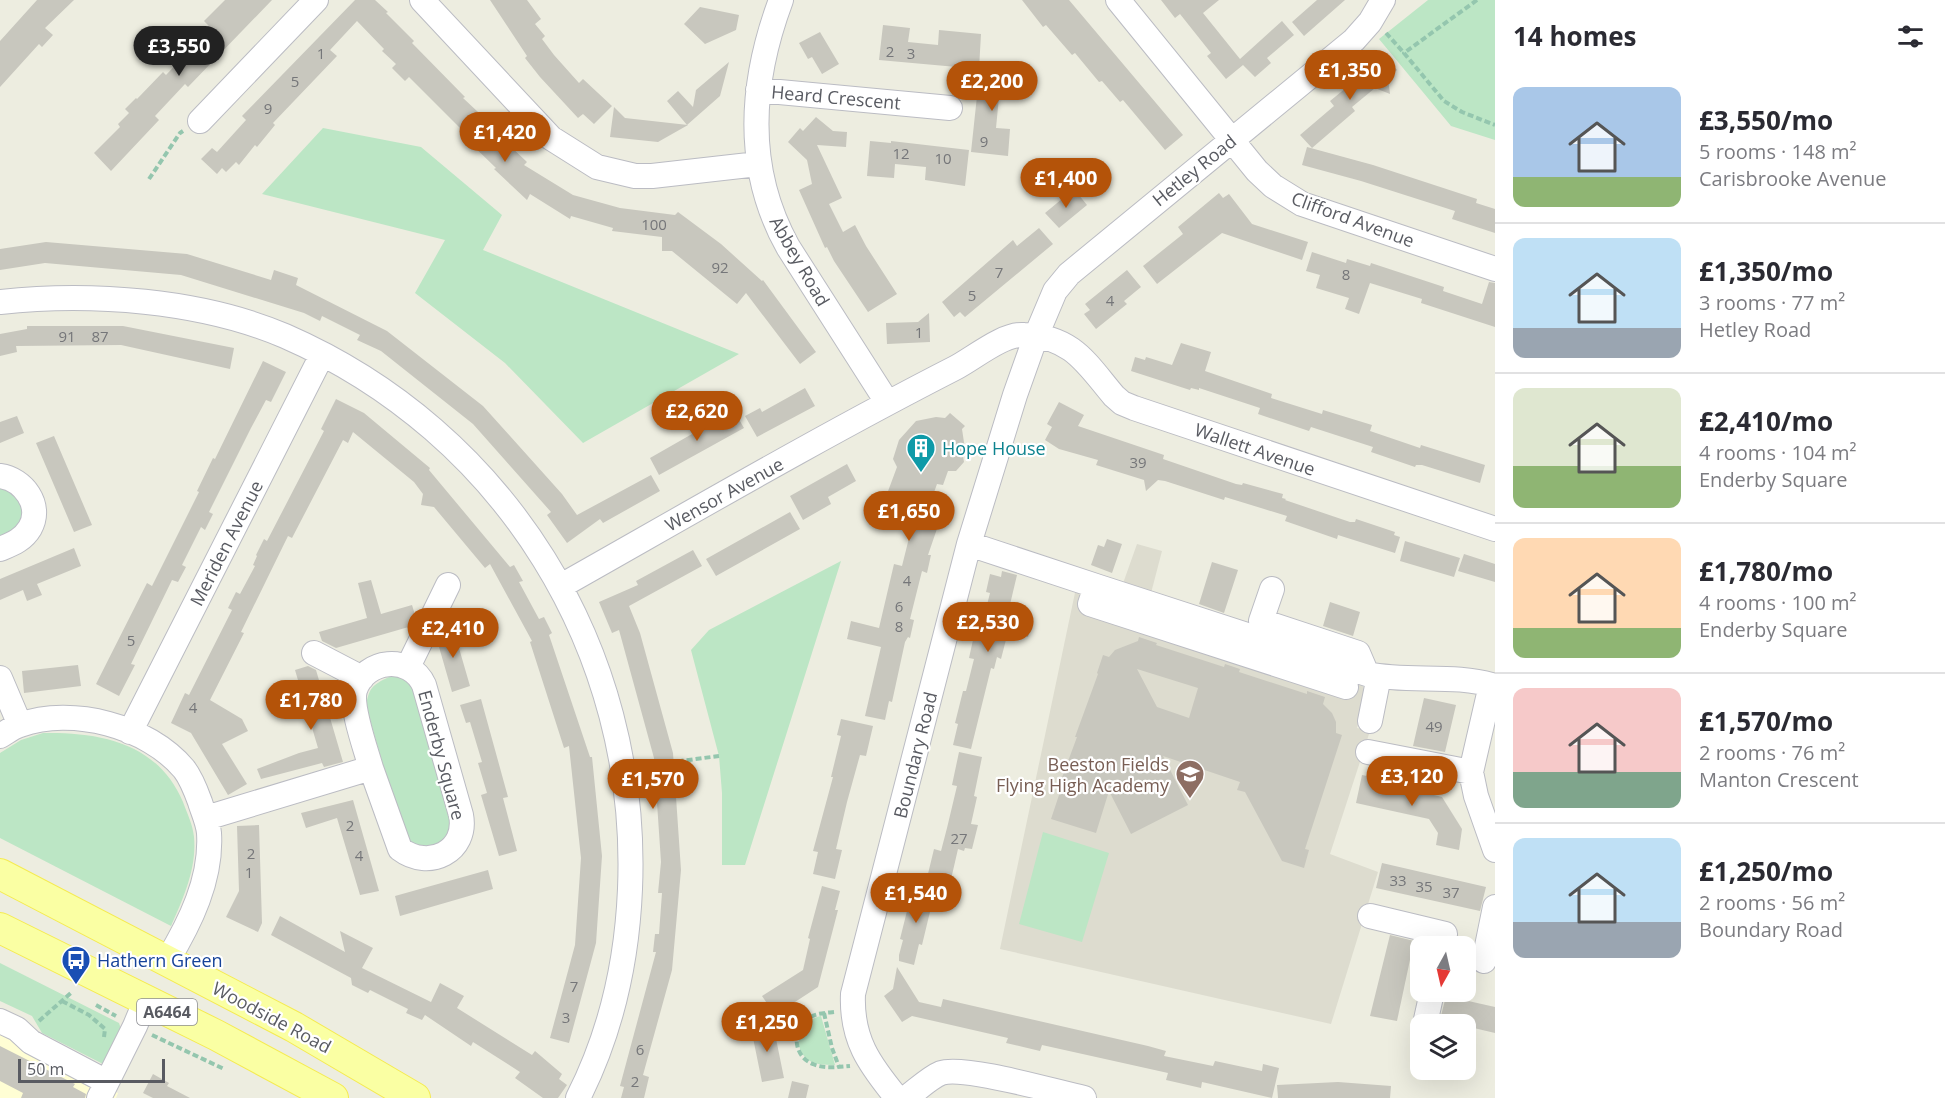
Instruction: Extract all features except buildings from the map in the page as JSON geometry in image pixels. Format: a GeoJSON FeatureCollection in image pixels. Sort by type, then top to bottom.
{"type":"FeatureCollection","features":[{"type":"Feature","properties":{"kind":"main road","name":"Woodside Road"},"geometry":{"type":"LineString","coordinates":[[0,874],[294,1027],[415,1098]]}},
{"type":"Feature","properties":{"kind":"main road","name":"A6464"},"geometry":{"type":"LineString","coordinates":[[0,928],[145,1002],[216,1035],[333,1098]]}},
{"type":"Feature","properties":{"kind":"street"},"geometry":{"type":"LineString","coordinates":[[200,121],[316,0]]}},
{"type":"Feature","properties":{"kind":"street"},"geometry":{"type":"LineString","coordinates":[[422,0],[550,138],[597,167],[635,176],[652,176],[758,164]]}},
{"type":"Feature","properties":{"kind":"street","name":"Abbey Road"},"geometry":{"type":"LineString","coordinates":[[781,0],[765,56],[758,90],[755,125],[758,164],[766,198],[778,229],[887,402]]}},
{"type":"Feature","properties":{"kind":"street","name":"Clifford Avenue"},"geometry":{"type":"LineString","coordinates":[[1118,0],[1231,140],[1273,186],[1302,204],[1495,269]]}},
{"type":"Feature","properties":{"kind":"street","name":"Hetley Road"},"geometry":{"type":"LineString","coordinates":[[1036,336],[1055,291],[1069,274],[1354,40],[1370,21],[1383,0]]}},
{"type":"Feature","properties":{"kind":"street","name":"Heard Crescent"},"geometry":{"type":"LineString","coordinates":[[758,90],[950,108]]}},
{"type":"Feature","properties":{"kind":"street"},"geometry":{"type":"LineString","coordinates":[[0,302],[26,299],[90,298],[139,301],[180,307],[284,336],[384,391],[442,437],[508,507],[561,586],[591,652],[609,702],[623,769],[630,818],[631,868],[626,940],[615,1001],[578,1098]]}},
{"type":"Feature","properties":{"kind":"street"},"geometry":{"type":"LineString","coordinates":[[887,402],[964,363],[1004,339],[1022,334],[1036,336]]}},
{"type":"Feature","properties":{"kind":"street","name":"Wallett Avenue"},"geometry":{"type":"LineString","coordinates":[[1036,336],[1069,346],[1122,403],[1495,529]]}},
{"type":"Feature","properties":{"kind":"street","name":"Boundary Road"},"geometry":{"type":"LineString","coordinates":[[897,1098],[870,1064],[858,1040],[852,1009],[853,994],[969,544],[1015,395],[1036,336]]}},
{"type":"Feature","properties":{"kind":"street","name":"Meriden Avenue"},"geometry":{"type":"LineString","coordinates":[[130,732],[322,355]]}},
{"type":"Feature","properties":{"kind":"street","name":"Wensor Avenue"},"geometry":{"type":"LineString","coordinates":[[561,586],[887,402]]}},
{"type":"Feature","properties":{"kind":"street"},"geometry":{"type":"LineString","coordinates":[[0,476],[20,483],[34,507],[34,519],[23,537],[0,549]]}},
{"type":"Feature","properties":{"kind":"street"},"geometry":{"type":"LineString","coordinates":[[969,544],[1359,676],[1408,680],[1464,680],[1493,686],[1472,772],[1476,796],[1495,850]]}},
{"type":"Feature","properties":{"kind":"street"},"geometry":{"type":"LineString","coordinates":[[408,667],[448,585]]}},
{"type":"Feature","properties":{"kind":"street"},"geometry":{"type":"LineString","coordinates":[[1272,589],[1261,621],[1358,653],[1359,676],[1370,721]]}},
{"type":"Feature","properties":{"kind":"street"},"geometry":{"type":"LineString","coordinates":[[314,653],[362,678]]}},
{"type":"Feature","properties":{"kind":"street","name":"Enderby Square"},"geometry":{"type":"LineString","coordinates":[[398,663],[408,667],[424,685],[463,826],[456,842],[435,858],[423,860],[410,856],[400,849],[371,768],[353,702],[355,690],[362,678],[374,668],[398,663]]}},
{"type":"Feature","properties":{"kind":"street"},"geometry":{"type":"LineString","coordinates":[[0,678],[10,730],[72,717],[99,720],[117,725],[158,746],[184,769],[195,789],[206,818],[209,832],[208,861],[199,900],[167,961]]}},
{"type":"Feature","properties":{"kind":"street"},"geometry":{"type":"LineString","coordinates":[[1368,752],[1472,772]]}},
{"type":"Feature","properties":{"kind":"street"},"geometry":{"type":"LineString","coordinates":[[206,818],[371,768]]}},
{"type":"Feature","properties":{"kind":"street"},"geometry":{"type":"LineString","coordinates":[[1481,961],[1495,907]]}},
{"type":"Feature","properties":{"kind":"street"},"geometry":{"type":"LineString","coordinates":[[1370,916],[1445,934],[1445,936]]}},
{"type":"Feature","properties":{"kind":"street"},"geometry":{"type":"LineString","coordinates":[[10,1027],[100,1085],[145,1002]]}},
{"type":"Feature","properties":{"kind":"street"},"geometry":{"type":"LineString","coordinates":[[906,1098],[940,1074],[954,1071],[978,1074],[1084,1098]]}},
{"type":"Feature","properties":{"kind":"path"},"geometry":{"type":"LineString","coordinates":[[1477,0],[1404,53],[1444,101],[1495,125]]}},
{"type":"Feature","properties":{"kind":"path"},"geometry":{"type":"LineString","coordinates":[[149,179],[180,133],[200,121]]}},
{"type":"Feature","properties":{"kind":"path"},"geometry":{"type":"LineString","coordinates":[[623,769],[719,756]]}},
{"type":"Feature","properties":{"kind":"path"},"geometry":{"type":"LineString","coordinates":[[10,1027],[47,1015],[72,992]]}},
{"type":"Feature","properties":{"kind":"path"},"geometry":{"type":"LineString","coordinates":[[62,1001],[89,1015],[105,1029],[100,1085]]}},
{"type":"Feature","properties":{"kind":"path"},"geometry":{"type":"LineString","coordinates":[[852,1009],[808,1018],[802,1024],[797,1036],[799,1053],[814,1065],[839,1067],[870,1064]]}},
{"type":"Feature","properties":{"kind":"path"},"geometry":{"type":"LineString","coordinates":[[824,1013],[839,1067]]}},
{"type":"Feature","properties":{"kind":"shaded area"},"geometry":{"type":"Polygon","coordinates":[[[1428,0],[1495,0],[1495,140],[1451,126],[1379,39],[1428,0]]]}},
{"type":"Feature","properties":{"kind":"shaded area"},"geometry":{"type":"Polygon","coordinates":[[[323,128],[421,147],[502,215],[483,250],[739,354],[583,443],[505,363],[415,293],[445,240],[262,194],[323,128]]]}},
{"type":"Feature","properties":{"kind":"shaded area"},"geometry":{"type":"Polygon","coordinates":[[[0,486],[21,496],[25,522],[0,542],[0,486]]]}},
{"type":"Feature","properties":{"kind":"shaded area","name":"Beeston Fields Flying High Academy"},"geometry":{"type":"Polygon","coordinates":[[[1137,544],[1162,551],[1150,597],[1363,685],[1365,695],[1357,728],[1370,731],[1330,854],[1378,872],[1331,1024],[1000,949],[1076,588],[1121,589],[1137,544]]]}},
{"type":"Feature","properties":{"kind":"shaded area"},"geometry":{"type":"Polygon","coordinates":[[[841,561],[745,865],[722,865],[722,793],[719,756],[691,650],[709,630],[841,561]]]}},
{"type":"Feature","properties":{"kind":"shaded area"},"geometry":{"type":"Polygon","coordinates":[[[389,677],[401,677],[414,685],[452,823],[442,841],[433,846],[413,847],[403,834],[366,706],[372,688],[389,677]]]}},
{"type":"Feature","properties":{"kind":"shaded area"},"geometry":{"type":"Polygon","coordinates":[[[43,733],[86,735],[125,745],[143,754],[159,766],[172,782],[191,824],[194,849],[188,883],[171,926],[0,838],[0,753],[21,740],[43,733]]]}},
{"type":"Feature","properties":{"kind":"shaded area"},"geometry":{"type":"Polygon","coordinates":[[[1043,832],[1109,853],[1082,942],[1019,924],[1043,832]]]}},
{"type":"Feature","properties":{"kind":"shaded area"},"geometry":{"type":"Polygon","coordinates":[[[0,963],[119,1023],[121,1029],[103,1064],[42,1033],[32,1016],[0,1001],[0,963]]]}},
{"type":"Feature","properties":{"kind":"shaded area"},"geometry":{"type":"Polygon","coordinates":[[[821,1016],[835,1065],[810,1061],[800,1050],[801,1031],[809,1021],[821,1016]]]}},
{"type":"Feature","properties":{"kind":"shaded area"},"geometry":{"type":"Polygon","coordinates":[[[0,1034],[118,1093],[116,1098],[0,1098],[0,1034]]]}},
{"type":"Feature","properties":{"kind":"place","name":"Hope House"},"geometry":{"type":"Point","coordinates":[921,474]}},
{"type":"Feature","properties":{"kind":"place","name":"Beeston Fields Flying High Academy"},"geometry":{"type":"Point","coordinates":[1190,800]}},
{"type":"Feature","properties":{"kind":"place","name":"Hathern Green"},"geometry":{"type":"Point","coordinates":[76,986]}}]}
